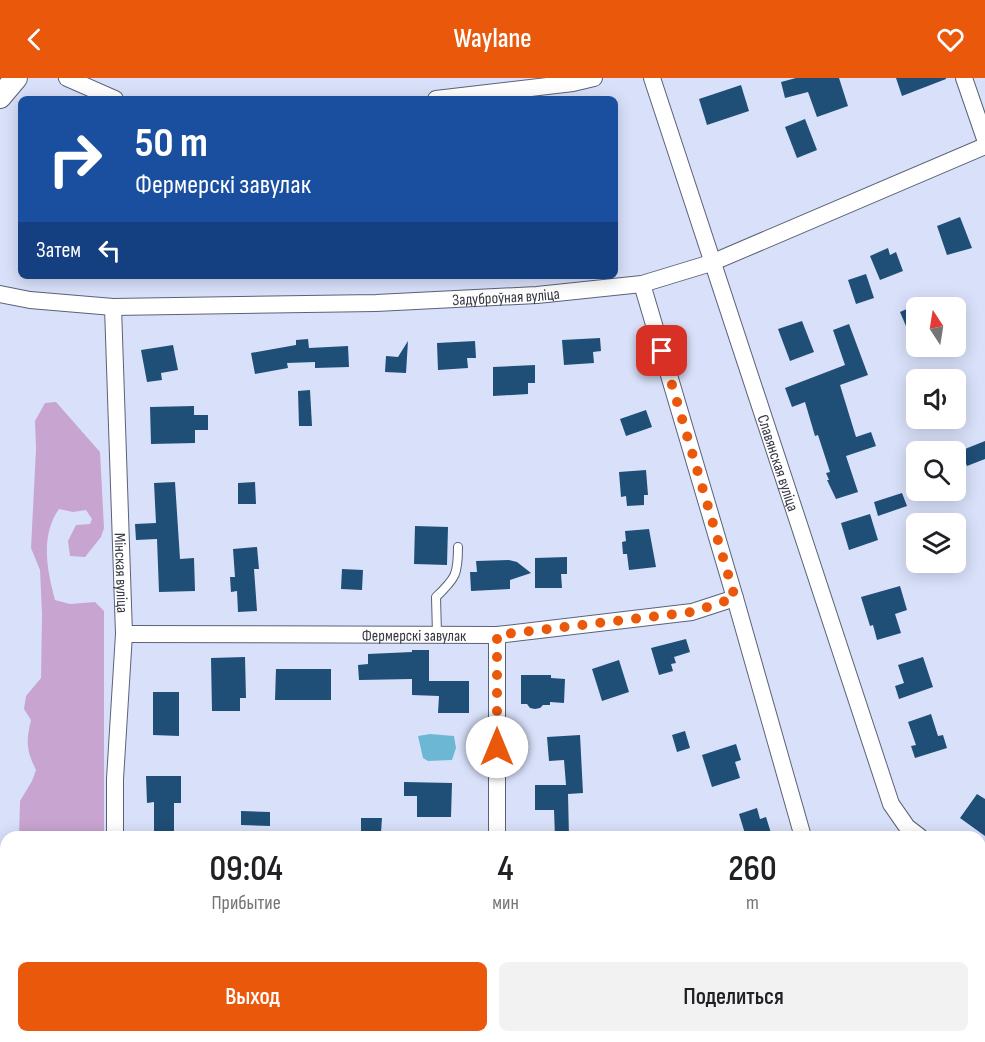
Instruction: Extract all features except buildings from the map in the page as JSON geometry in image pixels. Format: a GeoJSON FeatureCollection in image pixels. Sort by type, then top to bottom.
{"type":"FeatureCollection","features":[{"type":"Feature","properties":{"kind":"street"},"geometry":{"type":"LineString","coordinates":[[67,78],[108,96]]}},
{"type":"Feature","properties":{"kind":"street"},"geometry":{"type":"LineString","coordinates":[[463,96],[573,84],[594,78]]}},
{"type":"Feature","properties":{"kind":"street","name":"Славянская вуліца"},"geometry":{"type":"LineString","coordinates":[[652,78],[711,263],[891,804],[912,831]]}},
{"type":"Feature","properties":{"kind":"street"},"geometry":{"type":"LineString","coordinates":[[964,78],[985,139]]}},
{"type":"Feature","properties":{"kind":"street","name":"Задуброўная вуліца"},"geometry":{"type":"LineString","coordinates":[[0,294],[30,300],[113,307],[376,303],[537,295],[642,284],[711,263],[985,146]]}},
{"type":"Feature","properties":{"kind":"street"},"geometry":{"type":"LineString","coordinates":[[642,284],[801,831]]}},
{"type":"Feature","properties":{"kind":"street","name":"Мінская вуліца"},"geometry":{"type":"LineString","coordinates":[[113,307],[124,634],[115,779],[115,831]]}},
{"type":"Feature","properties":{"kind":"street","name":"Фермерскі завулак"},"geometry":{"type":"LineString","coordinates":[[124,634],[497,635],[692,612],[735,598]]}},
{"type":"Feature","properties":{"kind":"street"},"geometry":{"type":"LineString","coordinates":[[496,831],[497,635]]}},
{"type":"Feature","properties":{"kind":"lane"},"geometry":{"type":"LineString","coordinates":[[437,634],[436,597],[458,568],[458,547]]}},
{"type":"Feature","properties":{"kind":"shaded area"},"geometry":{"type":"Polygon","coordinates":[[[56,402],[100,452],[104,528],[101,537],[85,557],[70,556],[68,541],[76,525],[90,524],[92,519],[86,510],[73,512],[59,509],[49,530],[47,553],[55,600],[70,604],[95,602],[104,611],[104,831],[19,831],[20,801],[36,770],[28,745],[31,720],[24,709],[26,696],[41,678],[40,570],[31,548],[36,449],[35,421],[45,403],[56,402]]]}},
{"type":"Feature","properties":{"kind":"water"},"geometry":{"type":"Polygon","coordinates":[[[430,734],[454,736],[456,748],[452,760],[428,761],[423,758],[418,736],[430,734]]]}},
{"type":"Feature","properties":{"kind":"route"},"geometry":{"type":"LineString","coordinates":[[497,747],[497,635],[692,612],[735,598],[662,351]]}}]}
